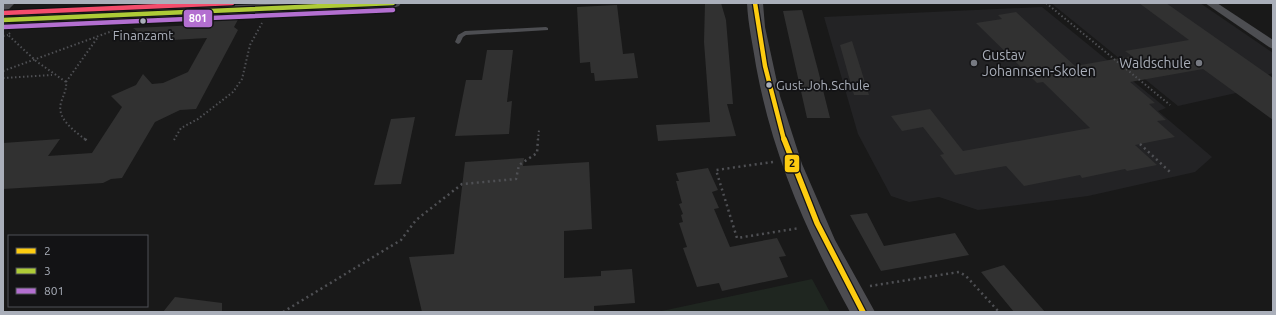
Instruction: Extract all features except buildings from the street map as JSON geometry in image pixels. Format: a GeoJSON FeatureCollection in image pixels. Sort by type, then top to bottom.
{"type":"FeatureCollection","features":[{"type":"Feature","properties":{"kind":"main road"},"geometry":{"type":"LineString","coordinates":[[3,6],[7,3]]}},
{"type":"Feature","properties":{"kind":"main road"},"geometry":{"type":"LineString","coordinates":[[3,20],[393,3]]}},
{"type":"Feature","properties":{"kind":"main road"},"geometry":{"type":"LineString","coordinates":[[755,3],[762,51],[774,113],[790,160],[818,225],[850,290],[863,312]]}},
{"type":"Feature","properties":{"kind":"street"},"geometry":{"type":"LineString","coordinates":[[1210,3],[1273,46]]}},
{"type":"Feature","properties":{"kind":"lane"},"geometry":{"type":"LineString","coordinates":[[458,42],[460,36],[465,32],[546,29]]}},
{"type":"Feature","properties":{"kind":"path"},"geometry":{"type":"LineString","coordinates":[[1046,3],[1170,104]]}},
{"type":"Feature","properties":{"kind":"path"},"geometry":{"type":"LineString","coordinates":[[174,140],[181,128],[198,119],[233,92],[242,79],[246,68],[250,45],[270,8]]}},
{"type":"Feature","properties":{"kind":"path"},"geometry":{"type":"LineString","coordinates":[[3,71],[122,27],[138,14]]}},
{"type":"Feature","properties":{"kind":"path"},"geometry":{"type":"LineString","coordinates":[[3,36],[8,35],[22,20]]}},
{"type":"Feature","properties":{"kind":"path"},"geometry":{"type":"LineString","coordinates":[[8,35],[34,60],[52,74],[66,82]]}},
{"type":"Feature","properties":{"kind":"path"},"geometry":{"type":"LineString","coordinates":[[88,142],[62,118],[60,106],[67,90],[66,82],[99,36]]}},
{"type":"Feature","properties":{"kind":"path"},"geometry":{"type":"LineString","coordinates":[[3,78],[52,74]]}},
{"type":"Feature","properties":{"kind":"path"},"geometry":{"type":"LineString","coordinates":[[283,312],[401,240],[416,220],[462,184],[516,179],[519,165],[537,153],[539,130]]}},
{"type":"Feature","properties":{"kind":"path"},"geometry":{"type":"LineString","coordinates":[[1140,144],[1170,172]]}},
{"type":"Feature","properties":{"kind":"path"},"geometry":{"type":"LineString","coordinates":[[790,160],[716,170],[737,238],[818,225]]}},
{"type":"Feature","properties":{"kind":"path"},"geometry":{"type":"LineString","coordinates":[[850,290],[952,272],[960,272],[966,276],[999,312]]}},
{"type":"Feature","properties":{"kind":"shaded area","name":"Waldschule"},"geometry":{"type":"Polygon","coordinates":[[[1051,3],[1200,3],[1273,53],[1273,73],[1236,93],[1178,106],[1051,3]]]}},
{"type":"Feature","properties":{"kind":"shaded area","name":"Gustav Johannsen-Skolen"},"geometry":{"type":"Polygon","coordinates":[[[1042,7],[1166,108],[1158,111],[1212,157],[1195,172],[1088,196],[978,210],[939,197],[909,202],[891,196],[858,134],[824,17],[1042,7]]]}},
{"type":"Feature","properties":{"kind":"shaded area"},"geometry":{"type":"Polygon","coordinates":[[[812,279],[830,312],[657,312],[812,279]]]}},
{"type":"Feature","properties":{"kind":"transit line"},"geometry":{"type":"LineString","coordinates":[[3,13],[232,3]]}},
{"type":"Feature","properties":{"kind":"transit line","name":"3"},"geometry":{"type":"LineString","coordinates":[[3,20],[393,3]]}},
{"type":"Feature","properties":{"kind":"transit line","name":"2"},"geometry":{"type":"LineString","coordinates":[[755,3],[756,19],[765,66],[781,131],[817,223],[831,253],[863,312]]}},
{"type":"Feature","properties":{"kind":"transit line","name":"801"},"geometry":{"type":"LineString","coordinates":[[3,27],[393,10]]}},
{"type":"Feature","properties":{"kind":"place","name":"Finanzamt"},"geometry":{"type":"Point","coordinates":[143,21]}},
{"type":"Feature","properties":{"kind":"place","name":"Gustav Johannsen-Skolen"},"geometry":{"type":"Point","coordinates":[974,63]}},
{"type":"Feature","properties":{"kind":"place","name":"Waldschule"},"geometry":{"type":"Point","coordinates":[1199,63]}},
{"type":"Feature","properties":{"kind":"place","name":"Gust.Joh.Schule"},"geometry":{"type":"Point","coordinates":[769,85]}}]}
